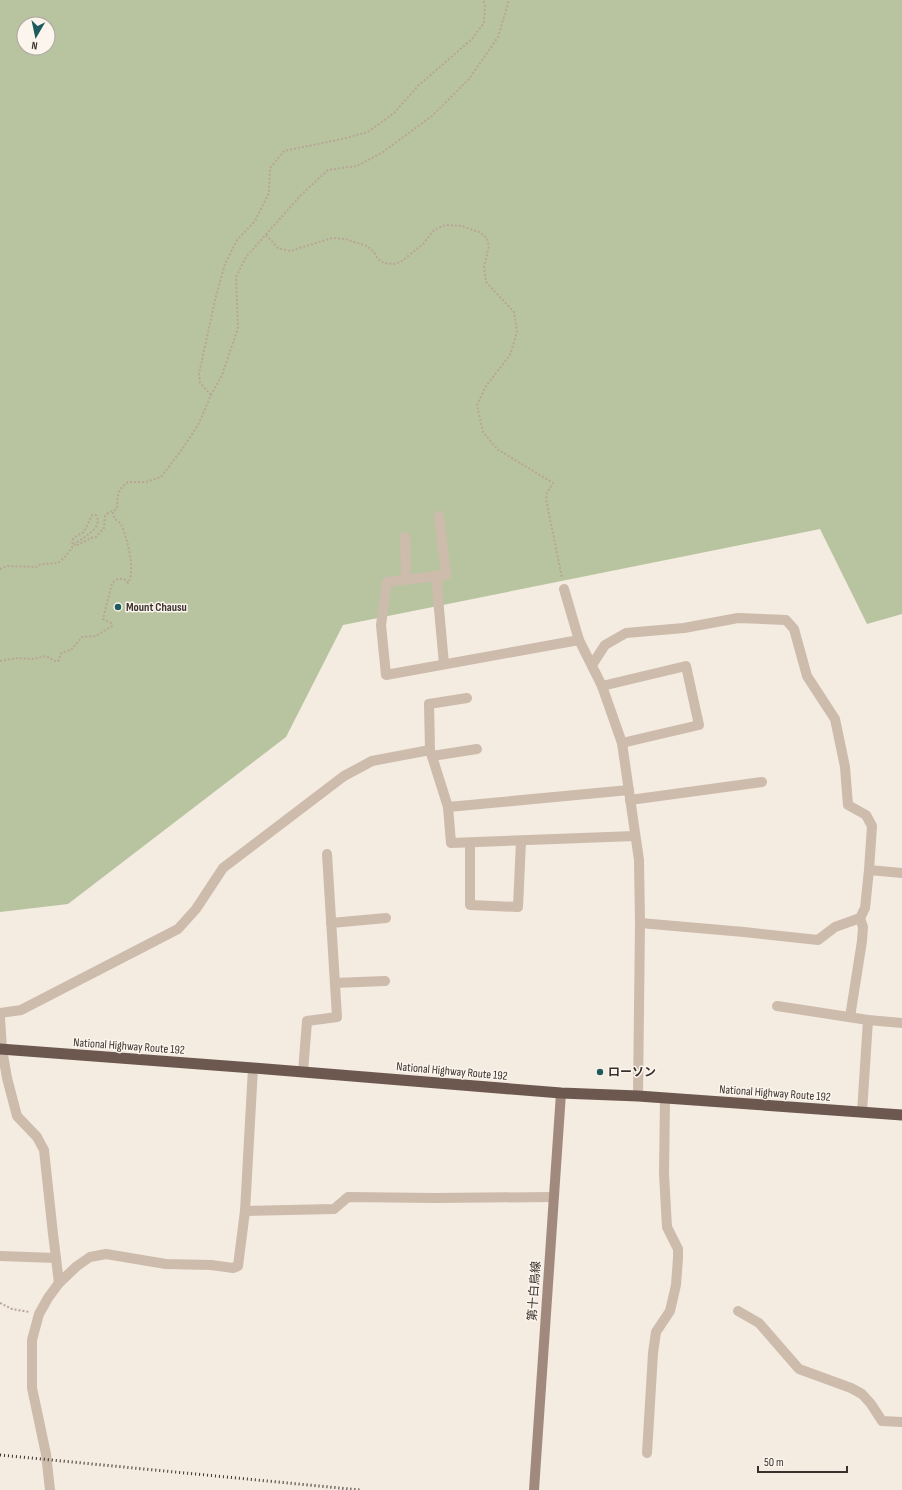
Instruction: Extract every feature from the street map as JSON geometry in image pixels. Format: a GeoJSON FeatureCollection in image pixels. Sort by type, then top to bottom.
{"type":"FeatureCollection","features":[{"type":"Feature","properties":{"kind":"highway","name":"National Highway Route 192"},"geometry":{"type":"LineString","coordinates":[[1,1049],[560,1093],[638,1096],[902,1115]]}},
{"type":"Feature","properties":{"kind":"main road","name":"第十白鳥線"},"geometry":{"type":"LineString","coordinates":[[534,1490],[560,1093]]}},
{"type":"Feature","properties":{"kind":"street"},"geometry":{"type":"LineString","coordinates":[[439,516],[446,575],[386,582],[381,625],[386,675],[579,640]]}},
{"type":"Feature","properties":{"kind":"street"},"geometry":{"type":"LineString","coordinates":[[405,537],[406,579]]}},
{"type":"Feature","properties":{"kind":"street"},"geometry":{"type":"LineString","coordinates":[[436,576],[444,664]]}},
{"type":"Feature","properties":{"kind":"street"},"geometry":{"type":"LineString","coordinates":[[564,589],[579,640],[602,686],[622,743],[639,860],[640,923],[638,1096]]}},
{"type":"Feature","properties":{"kind":"street"},"geometry":{"type":"LineString","coordinates":[[592,665],[605,645],[626,633],[684,628],[738,618],[786,620],[794,629],[807,676],[835,719],[845,767],[848,805],[866,815],[872,826],[870,870],[865,908],[860,918],[835,927],[818,940],[640,923]]}},
{"type":"Feature","properties":{"kind":"street"},"geometry":{"type":"LineString","coordinates":[[602,686],[686,666],[699,725],[622,743]]}},
{"type":"Feature","properties":{"kind":"street"},"geometry":{"type":"LineString","coordinates":[[467,698],[429,704],[431,753],[448,807],[451,844],[635,836]]}},
{"type":"Feature","properties":{"kind":"street"},"geometry":{"type":"LineString","coordinates":[[0,1013],[22,1010],[178,929],[196,909],[224,868],[344,776],[372,761],[431,753],[477,749]]}},
{"type":"Feature","properties":{"kind":"street"},"geometry":{"type":"LineString","coordinates":[[630,800],[762,782]]}},
{"type":"Feature","properties":{"kind":"street"},"geometry":{"type":"LineString","coordinates":[[448,807],[628,790]]}},
{"type":"Feature","properties":{"kind":"street"},"geometry":{"type":"LineString","coordinates":[[470,843],[470,905],[518,908],[521,841]]}},
{"type":"Feature","properties":{"kind":"street"},"geometry":{"type":"LineString","coordinates":[[303,1072],[307,1020],[337,1017],[330,923],[327,854]]}},
{"type":"Feature","properties":{"kind":"street"},"geometry":{"type":"LineString","coordinates":[[870,870],[902,873]]}},
{"type":"Feature","properties":{"kind":"street"},"geometry":{"type":"LineString","coordinates":[[330,923],[386,918]]}},
{"type":"Feature","properties":{"kind":"street"},"geometry":{"type":"LineString","coordinates":[[850,1017],[862,941],[863,927],[860,918]]}},
{"type":"Feature","properties":{"kind":"street"},"geometry":{"type":"LineString","coordinates":[[335,983],[385,982]]}},
{"type":"Feature","properties":{"kind":"street"},"geometry":{"type":"LineString","coordinates":[[777,1006],[868,1020],[902,1023]]}},
{"type":"Feature","properties":{"kind":"street"},"geometry":{"type":"LineString","coordinates":[[0,1018],[1,1049],[17,1116],[38,1137],[44,1150],[59,1283]]}},
{"type":"Feature","properties":{"kind":"street"},"geometry":{"type":"LineString","coordinates":[[862,1112],[868,1020]]}},
{"type":"Feature","properties":{"kind":"street"},"geometry":{"type":"LineString","coordinates":[[50,1490],[46,1454],[32,1388],[32,1340],[39,1314],[59,1283],[77,1266],[90,1257],[106,1254],[166,1264],[211,1265],[232,1268],[238,1266],[245,1211],[253,1068]]}},
{"type":"Feature","properties":{"kind":"street"},"geometry":{"type":"LineString","coordinates":[[647,1454],[653,1353],[656,1332],[670,1311],[676,1285],[678,1258],[678,1249],[667,1227],[664,1174],[665,1098]]}},
{"type":"Feature","properties":{"kind":"street"},"geometry":{"type":"LineString","coordinates":[[245,1211],[334,1209],[348,1196],[553,1198]]}},
{"type":"Feature","properties":{"kind":"street"},"geometry":{"type":"LineString","coordinates":[[0,1256],[56,1258]]}},
{"type":"Feature","properties":{"kind":"street"},"geometry":{"type":"LineString","coordinates":[[738,1311],[759,1323],[799,1369],[851,1388],[862,1394],[871,1404],[882,1421],[902,1422]]}},
{"type":"Feature","properties":{"kind":"path"},"geometry":{"type":"LineString","coordinates":[[211,395],[200,383],[199,374],[215,300],[225,264],[237,240],[255,221],[269,193],[270,168],[284,151],[368,132],[394,113],[418,86],[472,39],[484,23],[485,5],[483,0]]}},
{"type":"Feature","properties":{"kind":"path"},"geometry":{"type":"LineString","coordinates":[[0,569],[7,566],[36,567],[41,564],[58,562],[64,558],[72,548],[73,539],[84,532],[92,515],[96,515],[98,517],[98,523],[94,530],[75,544],[76,546],[96,537],[104,528],[105,516],[117,509],[117,495],[120,488],[128,482],[146,482],[161,477],[198,425],[211,395],[222,375],[238,328],[236,277],[246,257],[301,195],[328,170],[357,166],[383,152],[432,116],[469,79],[498,37],[509,0]]}},
{"type":"Feature","properties":{"kind":"path"},"geometry":{"type":"LineString","coordinates":[[265,235],[278,248],[290,251],[332,238],[346,239],[367,246],[374,252],[378,259],[394,264],[402,261],[423,244],[434,230],[445,225],[462,226],[479,232],[487,238],[489,246],[484,267],[486,282],[514,312],[516,332],[510,355],[486,386],[477,404],[481,425],[483,432],[497,449],[553,483],[546,499],[564,589]]}},
{"type":"Feature","properties":{"kind":"path"},"geometry":{"type":"LineString","coordinates":[[0,661],[16,658],[32,659],[46,656],[57,662],[61,653],[71,650],[82,637],[96,636],[112,626],[111,623],[102,620],[112,583],[118,579],[124,579],[128,583],[132,569],[129,549],[120,523],[112,516],[113,511]]}},
{"type":"Feature","properties":{"kind":"path"},"geometry":{"type":"LineString","coordinates":[[0,1303],[12,1309],[39,1314]]}},
{"type":"Feature","properties":{"kind":"green space"},"geometry":{"type":"Polygon","coordinates":[[[0,0],[902,0],[902,614],[867,624],[820,529],[343,625],[286,737],[68,904],[0,912],[0,0]]]}},
{"type":"Feature","properties":{"kind":"railway"},"geometry":{"type":"LineString","coordinates":[[0,1455],[360,1490]]}},
{"type":"Feature","properties":{"kind":"place","name":"Mount Chausu"},"geometry":{"type":"Point","coordinates":[118,607]}},
{"type":"Feature","properties":{"kind":"place","name":"ローソン"},"geometry":{"type":"Point","coordinates":[600,1072]}}]}
